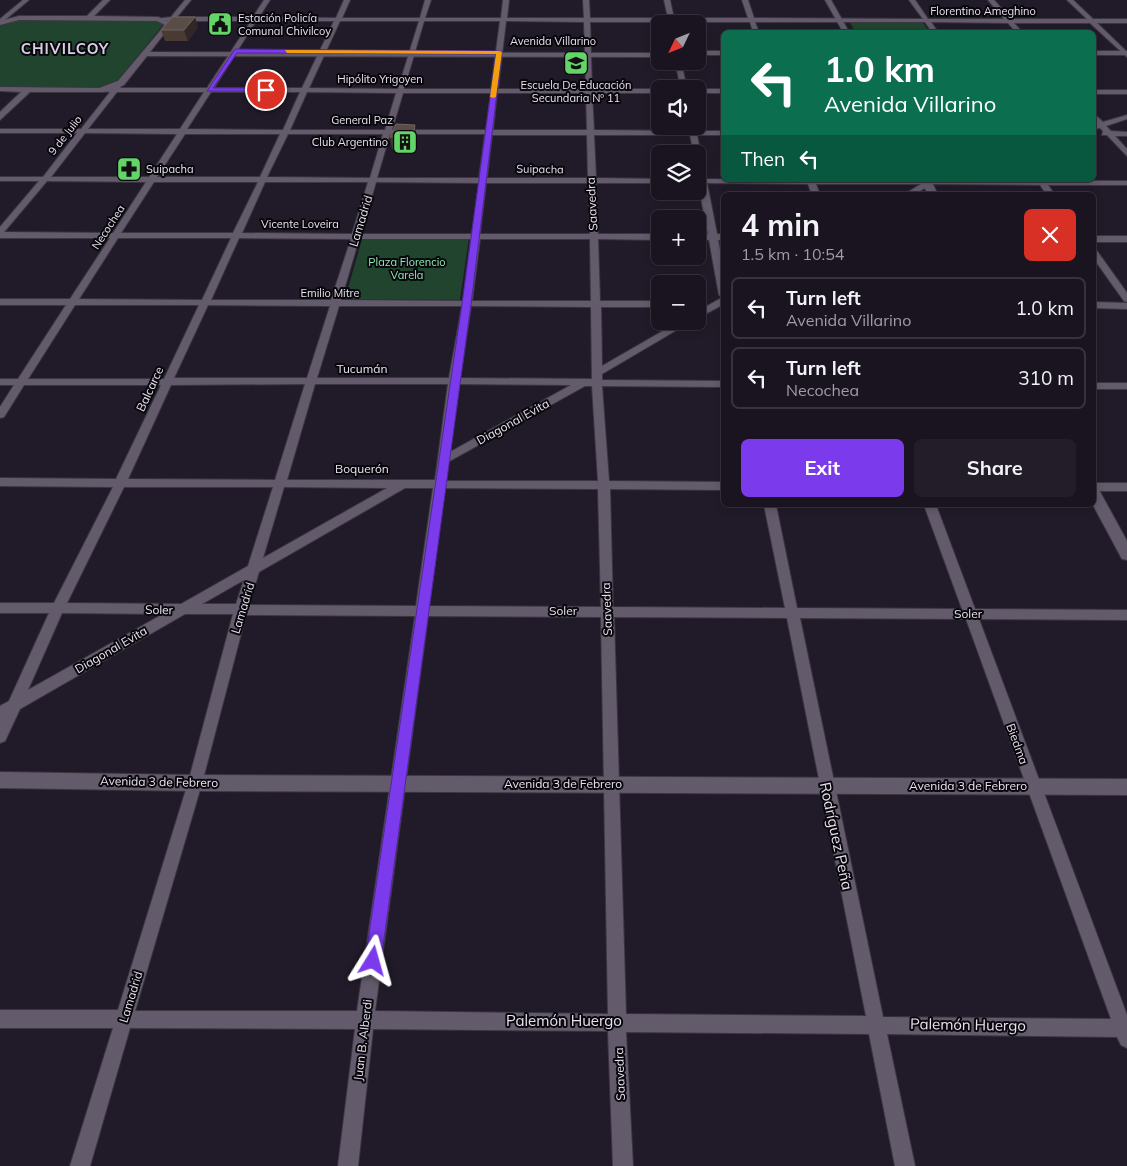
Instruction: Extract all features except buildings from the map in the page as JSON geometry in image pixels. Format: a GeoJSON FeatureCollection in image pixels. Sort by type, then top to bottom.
{"type":"FeatureCollection","features":[{"type":"Feature","properties":{"kind":"main road"},"geometry":{"type":"LineString","coordinates":[[92,18],[107,0]]}},
{"type":"Feature","properties":{"kind":"main road"},"geometry":{"type":"LineString","coordinates":[[92,18],[113,0]]}},
{"type":"Feature","properties":{"kind":"main road"},"geometry":{"type":"LineString","coordinates":[[828,0],[845,30]]}},
{"type":"Feature","properties":{"kind":"main road"},"geometry":{"type":"LineString","coordinates":[[1,20],[19,18],[158,18],[171,21]]}},
{"type":"Feature","properties":{"kind":"main road","name":"9 de Julio"},"geometry":{"type":"LineString","coordinates":[[118,86],[171,21]]}},
{"type":"Feature","properties":{"kind":"main road","name":"Avenida Villarino"},"geometry":{"type":"LineString","coordinates":[[145,52],[651,54]]}},
{"type":"Feature","properties":{"kind":"main road"},"geometry":{"type":"LineString","coordinates":[[706,54],[721,54]]}},
{"type":"Feature","properties":{"kind":"main road"},"geometry":{"type":"LineString","coordinates":[[1096,54],[1126,54]]}},
{"type":"Feature","properties":{"kind":"main road","name":"Hipólito Yrigoyen"},"geometry":{"type":"LineString","coordinates":[[0,90],[100,90],[118,86]]}},
{"type":"Feature","properties":{"kind":"main road"},"geometry":{"type":"LineString","coordinates":[[0,108],[22,90]]}},
{"type":"Feature","properties":{"kind":"main road"},"geometry":{"type":"LineString","coordinates":[[0,117],[22,90]]}},
{"type":"Feature","properties":{"kind":"main road"},"geometry":{"type":"LineString","coordinates":[[1096,497],[1127,555]]}},
{"type":"Feature","properties":{"kind":"main road","name":"Avenida 3 de Febrero"},"geometry":{"type":"LineString","coordinates":[[0,780],[194,783],[1127,787]]}},
{"type":"Feature","properties":{"kind":"street"},"geometry":{"type":"LineString","coordinates":[[1,20],[26,0]]}},
{"type":"Feature","properties":{"kind":"street"},"geometry":{"type":"LineString","coordinates":[[171,21],[188,0]]}},
{"type":"Feature","properties":{"kind":"street","name":"Necochea"},"geometry":{"type":"LineString","coordinates":[[0,415],[267,0]]}},
{"type":"Feature","properties":{"kind":"street","name":"Balcarce"},"geometry":{"type":"LineString","coordinates":[[0,737],[17,703],[58,608],[120,483],[348,0]]}},
{"type":"Feature","properties":{"kind":"street","name":"Lamadrid"},"geometry":{"type":"LineString","coordinates":[[80,1166],[194,783],[242,610],[428,0]]}},
{"type":"Feature","properties":{"kind":"street","name":"Juan B. Alberdi"},"geometry":{"type":"LineString","coordinates":[[348,1166],[365,1020],[454,382],[467,304],[481,180],[506,0]]}},
{"type":"Feature","properties":{"kind":"street","name":"Saavedra"},"geometry":{"type":"LineString","coordinates":[[586,0],[597,378],[604,485],[617,1022],[624,1166]]}},
{"type":"Feature","properties":{"kind":"street"},"geometry":{"type":"LineString","coordinates":[[667,0],[670,15]]}},
{"type":"Feature","properties":{"kind":"street"},"geometry":{"type":"LineString","coordinates":[[745,0],[755,30]]}},
{"type":"Feature","properties":{"kind":"street"},"geometry":{"type":"LineString","coordinates":[[912,0],[933,30]]}},
{"type":"Feature","properties":{"kind":"street"},"geometry":{"type":"LineString","coordinates":[[991,0],[1017,30]]}},
{"type":"Feature","properties":{"kind":"street"},"geometry":{"type":"LineString","coordinates":[[1070,0],[1126,54]]}},
{"type":"Feature","properties":{"kind":"street","name":"Florentino Ameghino"},"geometry":{"type":"LineString","coordinates":[[171,21],[255,19],[586,19],[651,21]]}},
{"type":"Feature","properties":{"kind":"street","name":"Florentino Ameghino"},"geometry":{"type":"LineString","coordinates":[[706,21],[1127,21]]}},
{"type":"Feature","properties":{"kind":"street","name":"Hipólito Yrigoyen"},"geometry":{"type":"LineString","coordinates":[[118,86],[209,90],[651,91]]}},
{"type":"Feature","properties":{"kind":"street","name":"9 de Julio"},"geometry":{"type":"LineString","coordinates":[[0,233],[118,86]]}},
{"type":"Feature","properties":{"kind":"street"},"geometry":{"type":"LineString","coordinates":[[706,91],[721,91]]}},
{"type":"Feature","properties":{"kind":"street"},"geometry":{"type":"LineString","coordinates":[[1096,92],[1127,92]]}},
{"type":"Feature","properties":{"kind":"street"},"geometry":{"type":"LineString","coordinates":[[1098,126],[1127,116]]}},
{"type":"Feature","properties":{"kind":"street"},"geometry":{"type":"LineString","coordinates":[[1098,126],[1109,133],[1127,154]]}},
{"type":"Feature","properties":{"kind":"street","name":"General Paz"},"geometry":{"type":"LineString","coordinates":[[0,131],[651,131]]}},
{"type":"Feature","properties":{"kind":"street","name":"General Paz"},"geometry":{"type":"LineString","coordinates":[[706,131],[721,133]]}},
{"type":"Feature","properties":{"kind":"street"},"geometry":{"type":"LineString","coordinates":[[1096,133],[1127,134]]}},
{"type":"Feature","properties":{"kind":"street","name":"Suipacha"},"geometry":{"type":"LineString","coordinates":[[0,179],[651,181]]}},
{"type":"Feature","properties":{"kind":"street"},"geometry":{"type":"LineString","coordinates":[[706,181],[721,181]]}},
{"type":"Feature","properties":{"kind":"street"},"geometry":{"type":"LineString","coordinates":[[912,192],[927,182]]}},
{"type":"Feature","properties":{"kind":"street"},"geometry":{"type":"LineString","coordinates":[[1084,182],[1127,183]]}},
{"type":"Feature","properties":{"kind":"street"},"geometry":{"type":"LineString","coordinates":[[705,200],[721,278]]}},
{"type":"Feature","properties":{"kind":"street","name":"Vicente Loveira"},"geometry":{"type":"LineString","coordinates":[[0,233],[651,236]]}},
{"type":"Feature","properties":{"kind":"street"},"geometry":{"type":"LineString","coordinates":[[706,237],[721,237]]}},
{"type":"Feature","properties":{"kind":"street"},"geometry":{"type":"LineString","coordinates":[[1096,239],[1127,239]]}},
{"type":"Feature","properties":{"kind":"street"},"geometry":{"type":"LineString","coordinates":[[1096,256],[1127,299]]}},
{"type":"Feature","properties":{"kind":"street","name":"Emilio Mitre"},"geometry":{"type":"LineString","coordinates":[[0,302],[651,304]]}},
{"type":"Feature","properties":{"kind":"street"},"geometry":{"type":"LineString","coordinates":[[706,304],[721,303]]}},
{"type":"Feature","properties":{"kind":"street"},"geometry":{"type":"LineString","coordinates":[[706,311],[721,303]]}},
{"type":"Feature","properties":{"kind":"street"},"geometry":{"type":"LineString","coordinates":[[1096,306],[1127,306]]}},
{"type":"Feature","properties":{"kind":"street"},"geometry":{"type":"LineString","coordinates":[[597,378],[673,330]]}},
{"type":"Feature","properties":{"kind":"street","name":"Tucumán"},"geometry":{"type":"LineString","coordinates":[[0,382],[583,383],[597,378],[721,384]]}},
{"type":"Feature","properties":{"kind":"street","name":"Diagonal Evita"},"geometry":{"type":"LineString","coordinates":[[443,460],[583,383]]}},
{"type":"Feature","properties":{"kind":"street"},"geometry":{"type":"LineString","coordinates":[[1096,386],[1127,386]]}},
{"type":"Feature","properties":{"kind":"street","name":"Boquerón"},"geometry":{"type":"LineString","coordinates":[[0,482],[721,486]]}},
{"type":"Feature","properties":{"kind":"street","name":"Diagonal Evita"},"geometry":{"type":"LineString","coordinates":[[0,713],[405,483]]}},
{"type":"Feature","properties":{"kind":"street"},"geometry":{"type":"LineString","coordinates":[[1096,487],[1127,487]]}},
{"type":"Feature","properties":{"kind":"street","name":"Rodríguez Peña"},"geometry":{"type":"LineString","coordinates":[[770,507],[905,1166]]}},
{"type":"Feature","properties":{"kind":"street","name":"Biedma"},"geometry":{"type":"LineString","coordinates":[[931,507],[1032,786],[1126,1031]]}},
{"type":"Feature","properties":{"kind":"street","name":"Soler"},"geometry":{"type":"LineString","coordinates":[[0,608],[1127,616]]}},
{"type":"Feature","properties":{"kind":"street","name":"Palemón Huergo"},"geometry":{"type":"LineString","coordinates":[[0,1019],[875,1024],[1126,1031]]}},
{"type":"Feature","properties":{"kind":"green space"},"geometry":{"type":"Polygon","coordinates":[[[19,20],[157,20],[163,25],[117,81],[98,87],[0,87],[0,25],[19,20]]]}},
{"type":"Feature","properties":{"kind":"green space"},"geometry":{"type":"Polygon","coordinates":[[[850,22],[923,23],[928,30],[854,30],[850,22]]]}},
{"type":"Feature","properties":{"kind":"green space","name":"Plaza Florencio Varela"},"geometry":{"type":"Polygon","coordinates":[[[363,236],[469,237],[460,300],[345,299],[363,236]]]}},
{"type":"Feature","properties":{"kind":"slow traffic"},"geometry":{"type":"LineString","coordinates":[[287,51],[499,52],[493,97]]}},
{"type":"Feature","properties":{"kind":"place","name":"Estación Policía Comunal Chivilcoy"},"geometry":{"type":"Point","coordinates":[220,24]}},
{"type":"Feature","properties":{"kind":"place","name":"Escuela De Educación Secundaria Nº 11"},"geometry":{"type":"Point","coordinates":[576,63]}},
{"type":"Feature","properties":{"kind":"place","name":"Club Argentino"},"geometry":{"type":"Point","coordinates":[405,142]}},
{"type":"Feature","properties":{"kind":"place","name":"Suipacha"},"geometry":{"type":"Point","coordinates":[129,169]}},
{"type":"Feature","properties":{"kind":"district","name":"CHIVILCOY"},"geometry":{"type":"Point","coordinates":[65,49]}},
{"type":"Feature","properties":{"kind":"route"},"geometry":{"type":"LineString","coordinates":[[266,90],[209,90],[235,51],[499,52],[481,180],[467,304],[454,382],[373,961]]}}]}
